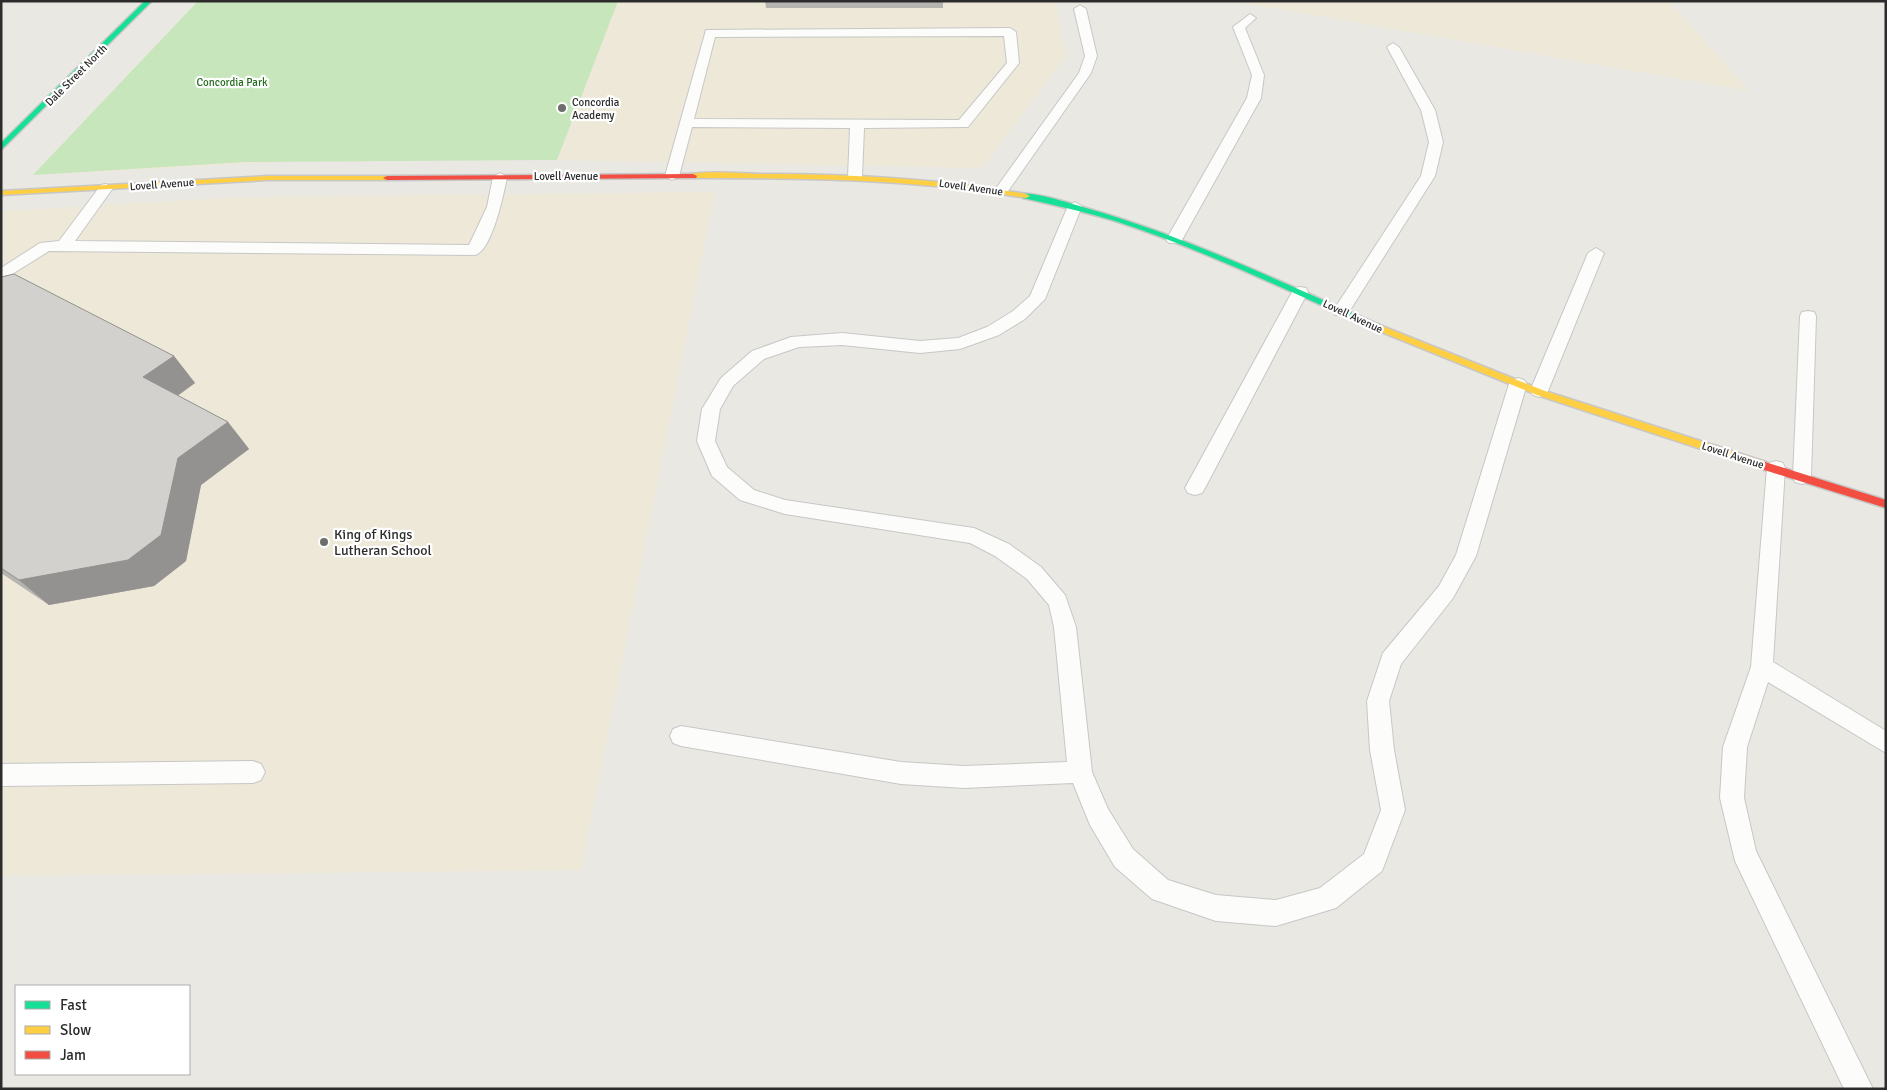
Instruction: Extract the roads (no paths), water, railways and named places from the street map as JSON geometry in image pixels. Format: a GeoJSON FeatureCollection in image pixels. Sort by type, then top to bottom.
{"type":"FeatureCollection","features":[{"type":"Feature","properties":{"kind":"street","name":"Dale Street North"},"geometry":{"type":"LineString","coordinates":[[1,148],[149,1]]}},
{"type":"Feature","properties":{"kind":"street","name":"Lovell Avenue"},"geometry":{"type":"LineString","coordinates":[[1,193],[268,178],[672,176],[904,179],[1001,191],[1075,206],[1174,240],[1220,257],[1396,336],[1518,384],[1886,504]]}},
{"type":"Feature","properties":{"kind":"lane"},"geometry":{"type":"LineString","coordinates":[[1001,191],[1085,73],[1090,56],[1080,9]]}},
{"type":"Feature","properties":{"kind":"lane"},"geometry":{"type":"LineString","coordinates":[[1174,240],[1254,98],[1258,75],[1239,27],[1250,18]]}},
{"type":"Feature","properties":{"kind":"lane"},"geometry":{"type":"LineString","coordinates":[[672,176],[686,123],[710,33],[1010,32],[1013,63],[963,124],[686,123]]}},
{"type":"Feature","properties":{"kind":"lane"},"geometry":{"type":"LineString","coordinates":[[1341,311],[1428,176],[1436,142],[1428,110],[1393,47]]}},
{"type":"Feature","properties":{"kind":"lane"},"geometry":{"type":"LineString","coordinates":[[855,177],[857,124]]}},
{"type":"Feature","properties":{"kind":"lane"},"geometry":{"type":"LineString","coordinates":[[1,276],[45,246],[475,250],[494,207],[500,177]]}},
{"type":"Feature","properties":{"kind":"lane"},"geometry":{"type":"LineString","coordinates":[[63,246],[106,188]]}},
{"type":"Feature","properties":{"kind":"lane"},"geometry":{"type":"LineString","coordinates":[[1075,206],[1037,299],[1019,316],[994,332],[960,343],[920,347],[842,339],[797,341],[758,355],[727,382],[711,409],[706,441],[719,471],[747,494],[785,508],[974,536],[1002,550],[1034,573],[1058,601],[1065,627],[1080,772],[1099,817],[1124,858],[1161,890],[1216,908],[1276,913],[1327,899],[1373,862],[1393,810],[1382,750],[1378,700],[1391,660],[1446,592],[1466,556],[1518,384]]}},
{"type":"Feature","properties":{"kind":"lane"},"geometry":{"type":"LineString","coordinates":[[1539,390],[1596,253]]}},
{"type":"Feature","properties":{"kind":"lane"},"geometry":{"type":"LineString","coordinates":[[1195,488],[1300,292]]}},
{"type":"Feature","properties":{"kind":"lane"},"geometry":{"type":"LineString","coordinates":[[1802,477],[1808,316]]}},
{"type":"Feature","properties":{"kind":"lane"},"geometry":{"type":"LineString","coordinates":[[1776,468],[1762,667],[1735,747],[1732,798],[1744,853],[1860,1089]]}},
{"type":"Feature","properties":{"kind":"lane"},"geometry":{"type":"LineString","coordinates":[[1762,667],[1886,743]]}},
{"type":"Feature","properties":{"kind":"lane"},"geometry":{"type":"LineString","coordinates":[[681,736],[901,773],[964,777],[1080,772]]}},
{"type":"Feature","properties":{"kind":"lane"},"geometry":{"type":"LineString","coordinates":[[1,776],[253,772]]}},
{"type":"Feature","properties":{"kind":"place","name":"Concordia Academy"},"geometry":{"type":"Point","coordinates":[562,108]}},
{"type":"Feature","properties":{"kind":"place","name":"King of Kings Lutheran School"},"geometry":{"type":"Point","coordinates":[324,542]}},
{"type":"Feature","properties":{"kind":"park label","name":"Concordia Park"},"geometry":{"type":"Point","coordinates":[232,82]}}]}
